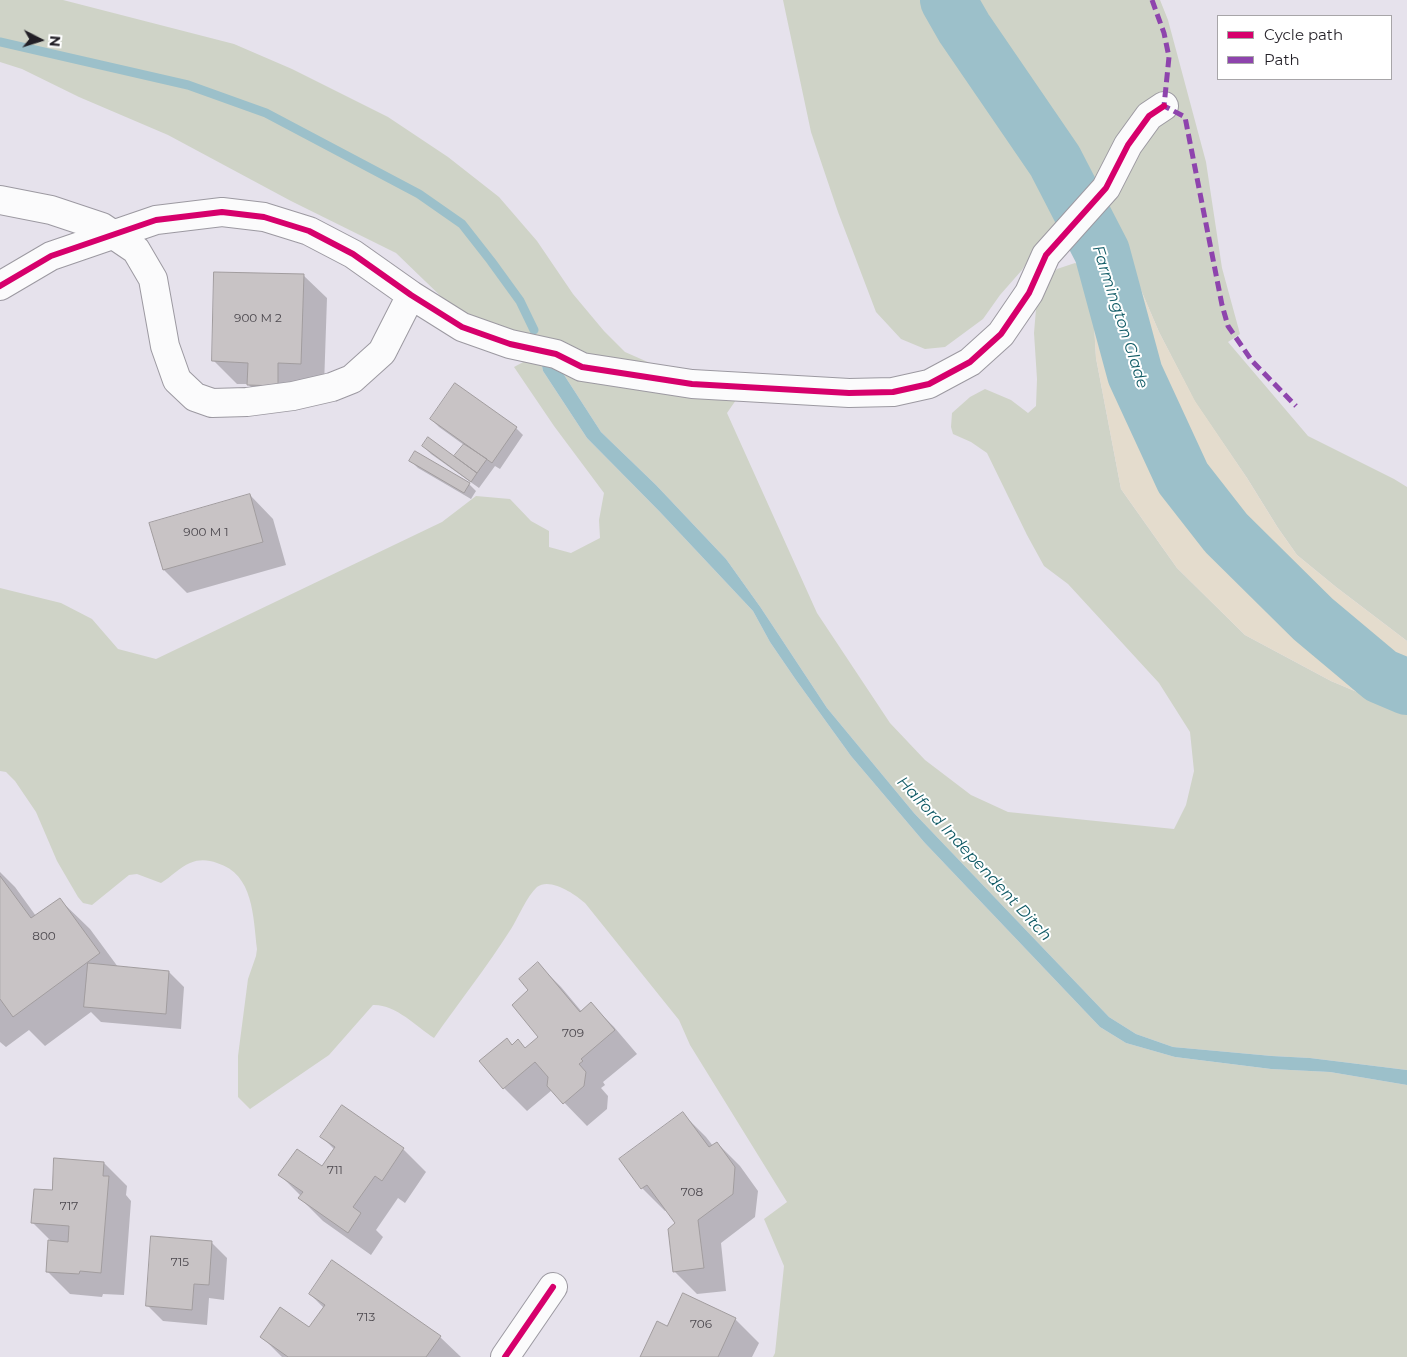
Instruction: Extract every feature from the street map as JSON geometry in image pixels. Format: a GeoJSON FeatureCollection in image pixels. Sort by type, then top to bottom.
{"type":"FeatureCollection","features":[{"type":"Feature","properties":{"kind":"street"},"geometry":{"type":"LineString","coordinates":[[0,286],[51,256],[156,220],[222,212],[264,217],[309,231],[353,254],[411,295],[462,326],[510,344],[556,354],[582,367],[692,384],[849,393],[894,392],[929,384],[970,362],[1001,334],[1029,293],[1046,255],[1106,188],[1128,145],[1149,116],[1164,106]]}},
{"type":"Feature","properties":{"kind":"street"},"geometry":{"type":"LineString","coordinates":[[0,200],[51,210],[102,228],[136,250],[153,279],[165,346],[177,380],[195,397],[212,403],[247,402],[293,396],[332,387],[352,379],[382,352],[411,295]]}},
{"type":"Feature","properties":{"kind":"street"},"geometry":{"type":"LineString","coordinates":[[505,1357],[553,1287]]}},
{"type":"Feature","properties":{"kind":"shaded area"},"geometry":{"type":"Polygon","coordinates":[[[0,0],[63,0],[234,44],[292,69],[388,117],[448,157],[499,197],[537,241],[573,294],[604,331],[625,352],[650,363],[675,369],[608,365],[503,330],[454,309],[396,253],[291,201],[168,135],[79,97],[22,69],[0,62],[0,0]]]}},
{"type":"Feature","properties":{"kind":"shaded area"},"geometry":{"type":"Polygon","coordinates":[[[783,0],[933,0],[991,96],[1033,174],[1060,217],[1022,270],[1000,295],[983,319],[945,347],[925,349],[901,339],[876,312],[838,212],[811,132],[783,0]]]}},
{"type":"Feature","properties":{"kind":"shaded area"},"geometry":{"type":"Polygon","coordinates":[[[967,0],[1160,0],[1168,20],[1206,162],[1222,268],[1240,334],[1228,342],[1308,436],[1407,487],[1407,641],[1297,555],[1278,528],[1247,478],[1195,402],[1159,332],[1108,213],[1024,82],[980,26],[967,0]]]}},
{"type":"Feature","properties":{"kind":"shaded area"},"geometry":{"type":"Polygon","coordinates":[[[1075,263],[1087,269],[1092,290],[1096,358],[1121,489],[1177,568],[1245,635],[1331,681],[1407,713],[1407,1070],[1310,1058],[1173,1047],[1136,1034],[1109,1017],[914,813],[827,708],[726,559],[656,485],[601,432],[557,364],[736,400],[727,413],[817,613],[890,723],[925,760],[971,795],[1008,812],[1174,829],[1186,805],[1194,771],[1190,732],[1159,683],[1068,584],[1044,566],[987,453],[971,442],[953,434],[951,427],[952,413],[970,397],[985,389],[1011,400],[1028,413],[1036,406],[1037,379],[1034,333],[1040,287],[1057,269],[1075,263]]]}},
{"type":"Feature","properties":{"kind":"shaded area"},"geometry":{"type":"Polygon","coordinates":[[[527,360],[541,361],[543,371],[587,438],[753,611],[770,642],[851,756],[924,842],[1100,1027],[1126,1043],[1175,1057],[1271,1069],[1330,1072],[1407,1085],[1407,1357],[773,1357],[775,1353],[784,1266],[764,1219],[787,1202],[690,1045],[679,1020],[585,903],[569,891],[555,885],[542,884],[533,891],[502,943],[434,1038],[397,1012],[389,1008],[373,1005],[329,1055],[250,1109],[238,1097],[238,1056],[248,979],[257,949],[252,911],[245,887],[229,869],[214,862],[201,860],[186,865],[161,883],[137,874],[129,875],[92,905],[83,903],[78,897],[57,861],[36,812],[15,781],[6,772],[0,771],[0,588],[61,603],[92,619],[118,649],[156,659],[442,522],[476,496],[510,499],[531,521],[549,531],[549,547],[571,553],[600,538],[599,520],[604,493],[554,426],[514,367],[527,360]]]}},
{"type":"Feature","properties":{"kind":"sand"},"geometry":{"type":"Polygon","coordinates":[[[933,0],[967,0],[980,26],[1024,82],[1108,213],[1159,332],[1195,401],[1297,555],[1407,641],[1407,713],[1331,681],[1245,635],[1177,568],[1121,489],[1096,358],[1092,290],[1087,269],[1067,227],[1033,174],[991,96],[933,0]]]}},
{"type":"Feature","properties":{"kind":"water"},"geometry":{"type":"Polygon","coordinates":[[[541,361],[557,364],[601,432],[656,485],[726,559],[827,708],[914,813],[1109,1017],[1136,1034],[1173,1047],[1310,1058],[1407,1070],[1407,1085],[1330,1072],[1271,1069],[1175,1057],[1126,1043],[1100,1027],[924,842],[851,756],[770,642],[753,611],[587,438],[543,371],[541,361]]]}},
{"type":"Feature","properties":{"kind":"building"},"geometry":{"type":"Polygon","coordinates":[[[214,272],[304,274],[301,364],[278,363],[278,386],[247,385],[248,363],[212,361],[214,272]]]}},
{"type":"Feature","properties":{"kind":"building"},"geometry":{"type":"Polygon","coordinates":[[[455,383],[517,427],[492,463],[430,419],[455,383]]]}},
{"type":"Feature","properties":{"kind":"building"},"geometry":{"type":"Polygon","coordinates":[[[428,437],[477,473],[471,482],[422,446],[428,437]]]}},
{"type":"Feature","properties":{"kind":"building"},"geometry":{"type":"Polygon","coordinates":[[[464,444],[487,459],[477,473],[454,456],[464,444]]]}},
{"type":"Feature","properties":{"kind":"building"},"geometry":{"type":"Polygon","coordinates":[[[415,451],[470,483],[464,493],[409,461],[415,451]]]}},
{"type":"Feature","properties":{"kind":"building"},"geometry":{"type":"Polygon","coordinates":[[[250,494],[263,542],[163,570],[149,523],[250,494]]]}},
{"type":"Feature","properties":{"kind":"building"},"geometry":{"type":"Polygon","coordinates":[[[0,876],[31,918],[60,898],[100,953],[13,1017],[0,999],[0,876]]]}},
{"type":"Feature","properties":{"kind":"building"},"geometry":{"type":"Polygon","coordinates":[[[538,962],[580,1012],[591,1002],[615,1030],[581,1059],[583,1061],[579,1064],[586,1072],[584,1086],[563,1104],[547,1086],[548,1077],[535,1062],[503,1089],[479,1061],[507,1038],[512,1045],[518,1039],[525,1048],[538,1037],[512,1005],[528,990],[519,979],[538,962]]]}},
{"type":"Feature","properties":{"kind":"building"},"geometry":{"type":"Polygon","coordinates":[[[88,963],[169,971],[166,1014],[84,1007],[88,963]]]}},
{"type":"Feature","properties":{"kind":"building"},"geometry":{"type":"Polygon","coordinates":[[[342,1105],[404,1148],[382,1181],[375,1176],[353,1207],[361,1213],[348,1233],[298,1198],[303,1192],[278,1175],[297,1149],[322,1166],[335,1147],[320,1137],[342,1105]]]}},
{"type":"Feature","properties":{"kind":"building"},"geometry":{"type":"Polygon","coordinates":[[[683,1112],[709,1147],[717,1142],[735,1167],[733,1194],[698,1220],[704,1268],[673,1272],[668,1229],[675,1223],[647,1185],[641,1189],[619,1159],[683,1112]]]}},
{"type":"Feature","properties":{"kind":"building"},"geometry":{"type":"Polygon","coordinates":[[[54,1158],[104,1162],[103,1176],[109,1176],[101,1273],[80,1271],[79,1274],[46,1272],[48,1240],[68,1242],[69,1226],[31,1223],[34,1189],[52,1190],[54,1158]]]}},
{"type":"Feature","properties":{"kind":"building"},"geometry":{"type":"Polygon","coordinates":[[[151,1236],[212,1241],[209,1285],[194,1284],[192,1310],[146,1306],[151,1236]]]}},
{"type":"Feature","properties":{"kind":"building"},"geometry":{"type":"Polygon","coordinates":[[[332,1260],[441,1336],[426,1357],[288,1357],[260,1337],[280,1307],[309,1327],[325,1305],[309,1294],[332,1260]]]}},
{"type":"Feature","properties":{"kind":"building"},"geometry":{"type":"Polygon","coordinates":[[[683,1293],[736,1318],[718,1357],[640,1357],[657,1321],[667,1326],[683,1293]]]}},
{"type":"Feature","properties":{"kind":"waterway","name":"Farmington Glade"},"geometry":{"type":"LineString","coordinates":[[948,0],[964,28],[1055,161],[1102,252],[1135,374],[1183,478],[1226,533],[1313,619],[1381,676],[1407,687]]}},
{"type":"Feature","properties":{"kind":"waterway","name":"Halford Independent Ditch"},"geometry":{"type":"LineString","coordinates":[[0,42],[188,85],[266,113],[419,194],[462,224],[520,301],[534,330]]}},
{"type":"Feature","properties":{"kind":"marked path"},"geometry":{"type":"LineString","coordinates":[[1152,0],[1164,33],[1169,57],[1164,106],[1185,117],[1222,305],[1228,326],[1252,361],[1296,406]]}},
{"type":"Feature","properties":{"kind":"cycle path"},"geometry":{"type":"LineString","coordinates":[[0,286],[51,256],[156,220],[222,212],[264,217],[309,231],[353,254],[411,295],[462,327],[510,344],[556,354],[582,367],[692,384],[849,393],[893,392],[929,384],[970,362],[1001,334],[1029,293],[1046,255],[1106,188],[1128,145],[1149,116],[1164,106]]}},
{"type":"Feature","properties":{"kind":"cycle path"},"geometry":{"type":"LineString","coordinates":[[505,1357],[553,1287]]}}]}
